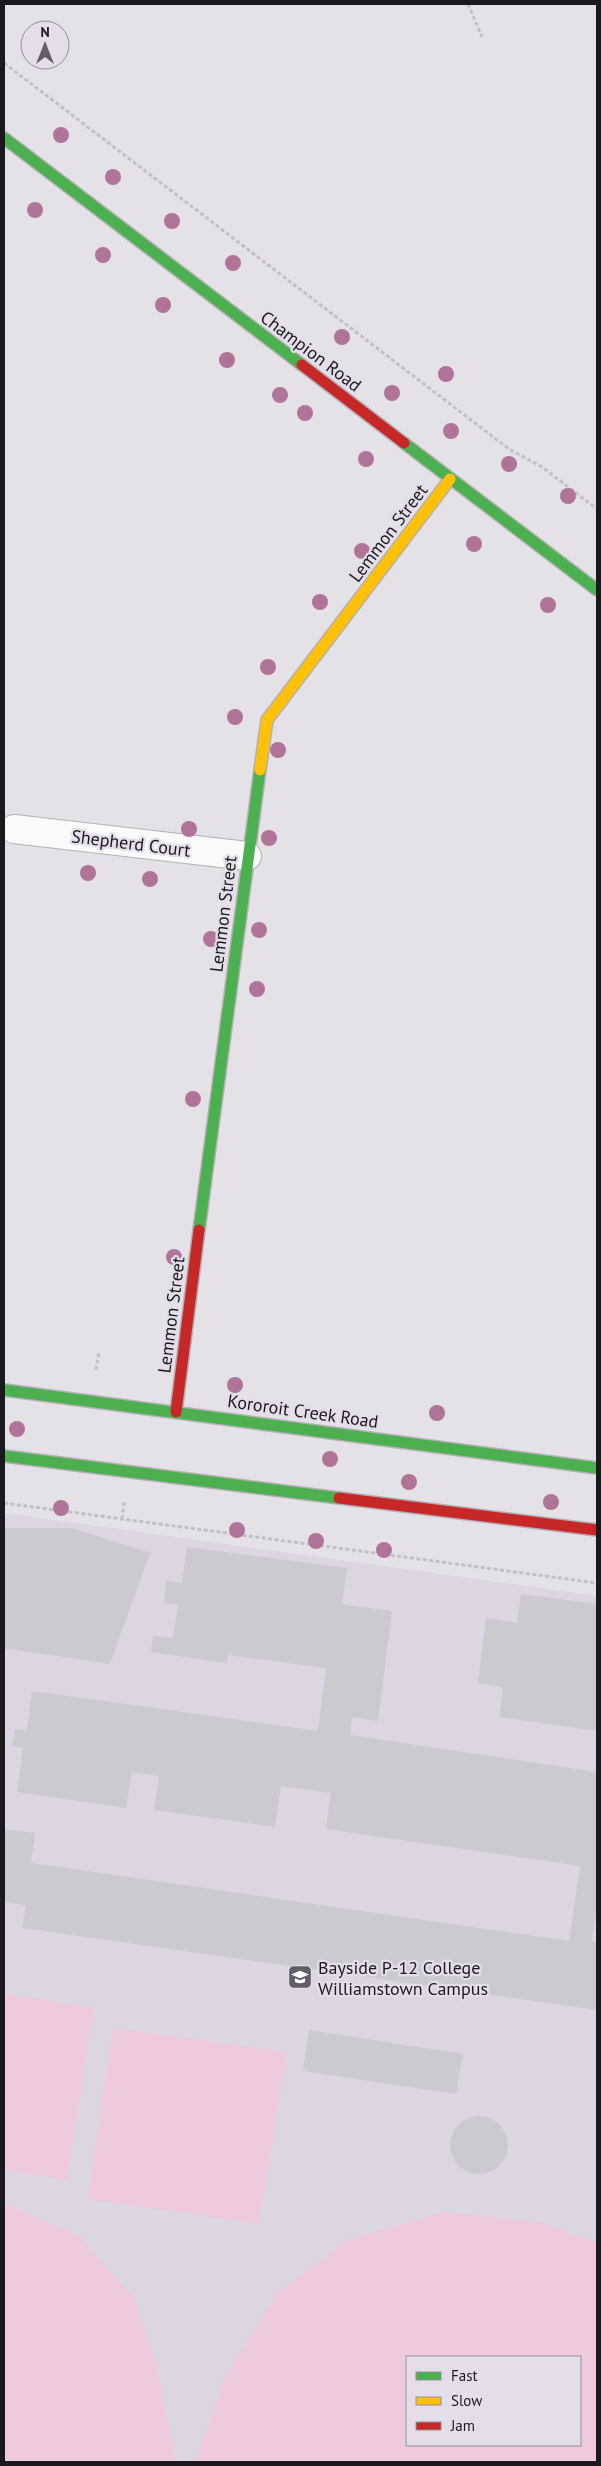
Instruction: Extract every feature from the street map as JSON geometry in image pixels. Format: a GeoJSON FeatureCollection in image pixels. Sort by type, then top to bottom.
{"type":"FeatureCollection","features":[{"type":"Feature","properties":{"kind":"street","name":"Champion Road"},"geometry":{"type":"LineString","coordinates":[[4,138],[597,590]]}},
{"type":"Feature","properties":{"kind":"street","name":"Lemmon Street"},"geometry":{"type":"LineString","coordinates":[[176,1412],[267,720],[450,479]]}},
{"type":"Feature","properties":{"kind":"street","name":"Shepherd Court"},"geometry":{"type":"LineString","coordinates":[[14,829],[248,856]]}},
{"type":"Feature","properties":{"kind":"street","name":"Kororoit Creek Road"},"geometry":{"type":"LineString","coordinates":[[4,1390],[597,1468]]}},
{"type":"Feature","properties":{"kind":"street"},"geometry":{"type":"LineString","coordinates":[[4,1456],[597,1530]]}},
{"type":"Feature","properties":{"kind":"path"},"geometry":{"type":"LineString","coordinates":[[468,4],[482,37]]}},
{"type":"Feature","properties":{"kind":"path"},"geometry":{"type":"LineString","coordinates":[[4,63],[509,449],[542,467],[597,509]]}},
{"type":"Feature","properties":{"kind":"path"},"geometry":{"type":"LineString","coordinates":[[4,1503],[597,1583]]}},
{"type":"Feature","properties":{"kind":"shaded area","name":"Bayside P-12 College Williamstown Campus"},"geometry":{"type":"Polygon","coordinates":[[[4,1513],[597,1596],[597,2462],[4,2462],[4,1513]]]}},
{"type":"Feature","properties":{"kind":"shaded area"},"geometry":{"type":"Polygon","coordinates":[[[4,1994],[94,2007],[67,2180],[4,2170],[4,1994]]]}},
{"type":"Feature","properties":{"kind":"shaded area"},"geometry":{"type":"Polygon","coordinates":[[[113,2028],[287,2052],[259,2224],[87,2199],[113,2028]]]}},
{"type":"Feature","properties":{"kind":"shaded area"},"geometry":{"type":"Polygon","coordinates":[[[4,2203],[79,2236],[134,2299],[156,2363],[176,2462],[4,2462],[4,2203]]]}},
{"type":"Feature","properties":{"kind":"shaded area"},"geometry":{"type":"Polygon","coordinates":[[[446,2212],[541,2222],[597,2243],[597,2462],[195,2462],[224,2379],[278,2292],[349,2239],[446,2212]]]}},
{"type":"Feature","properties":{"kind":"building"},"geometry":{"type":"Polygon","coordinates":[[[4,1528],[72,1528],[150,1553],[110,1664],[4,1648],[4,1528]]]}},
{"type":"Feature","properties":{"kind":"building"},"geometry":{"type":"Polygon","coordinates":[[[187,1547],[347,1568],[342,1604],[392,1611],[378,1721],[352,1717],[350,1735],[597,1772],[597,1905],[592,1941],[597,1942],[597,2010],[22,1928],[26,1905],[4,1902],[4,1829],[35,1833],[31,1863],[569,1941],[580,1866],[326,1829],[331,1793],[281,1786],[275,1827],[154,1810],[159,1776],[132,1772],[126,1808],[17,1792],[23,1748],[12,1746],[15,1729],[27,1731],[32,1691],[318,1731],[326,1668],[228,1655],[227,1663],[151,1652],[153,1636],[173,1638],[178,1605],[164,1603],[166,1581],[182,1583],[187,1547]]]}},
{"type":"Feature","properties":{"kind":"building"},"geometry":{"type":"Polygon","coordinates":[[[521,1594],[597,1604],[597,1731],[499,1717],[503,1687],[478,1683],[486,1618],[517,1623],[521,1594]]]}},
{"type":"Feature","properties":{"kind":"building"},"geometry":{"type":"Polygon","coordinates":[[[309,2030],[463,2054],[456,2094],[303,2071],[309,2030]]]}},
{"type":"Feature","properties":{"kind":"building"},"geometry":{"type":"Polygon","coordinates":[[[479,2116],[490,2118],[503,2129],[508,2145],[506,2156],[495,2169],[479,2174],[468,2172],[455,2161],[450,2145],[452,2134],[463,2121],[479,2116]]]}},
{"type":"Feature","properties":{"kind":"traffic: fast"},"geometry":{"type":"LineString","coordinates":[[4,138],[302,365]]}},
{"type":"Feature","properties":{"kind":"traffic: fast"},"geometry":{"type":"LineString","coordinates":[[404,443],[597,590]]}},
{"type":"Feature","properties":{"kind":"traffic: fast"},"geometry":{"type":"LineString","coordinates":[[199,1230],[260,770]]}},
{"type":"Feature","properties":{"kind":"traffic: fast"},"geometry":{"type":"LineString","coordinates":[[4,1390],[597,1468]]}},
{"type":"Feature","properties":{"kind":"traffic: fast"},"geometry":{"type":"LineString","coordinates":[[4,1456],[339,1498]]}},
{"type":"Feature","properties":{"kind":"traffic: slow"},"geometry":{"type":"LineString","coordinates":[[260,770],[267,720],[450,479]]}},
{"type":"Feature","properties":{"kind":"traffic: jam"},"geometry":{"type":"LineString","coordinates":[[302,365],[404,443]]}},
{"type":"Feature","properties":{"kind":"traffic: jam"},"geometry":{"type":"LineString","coordinates":[[176,1412],[199,1230]]}},
{"type":"Feature","properties":{"kind":"traffic: jam"},"geometry":{"type":"LineString","coordinates":[[339,1498],[597,1530]]}},
{"type":"Feature","properties":{"kind":"place","name":"Bayside P-12 College Williamstown Campus"},"geometry":{"type":"Point","coordinates":[300,1977]}}]}
